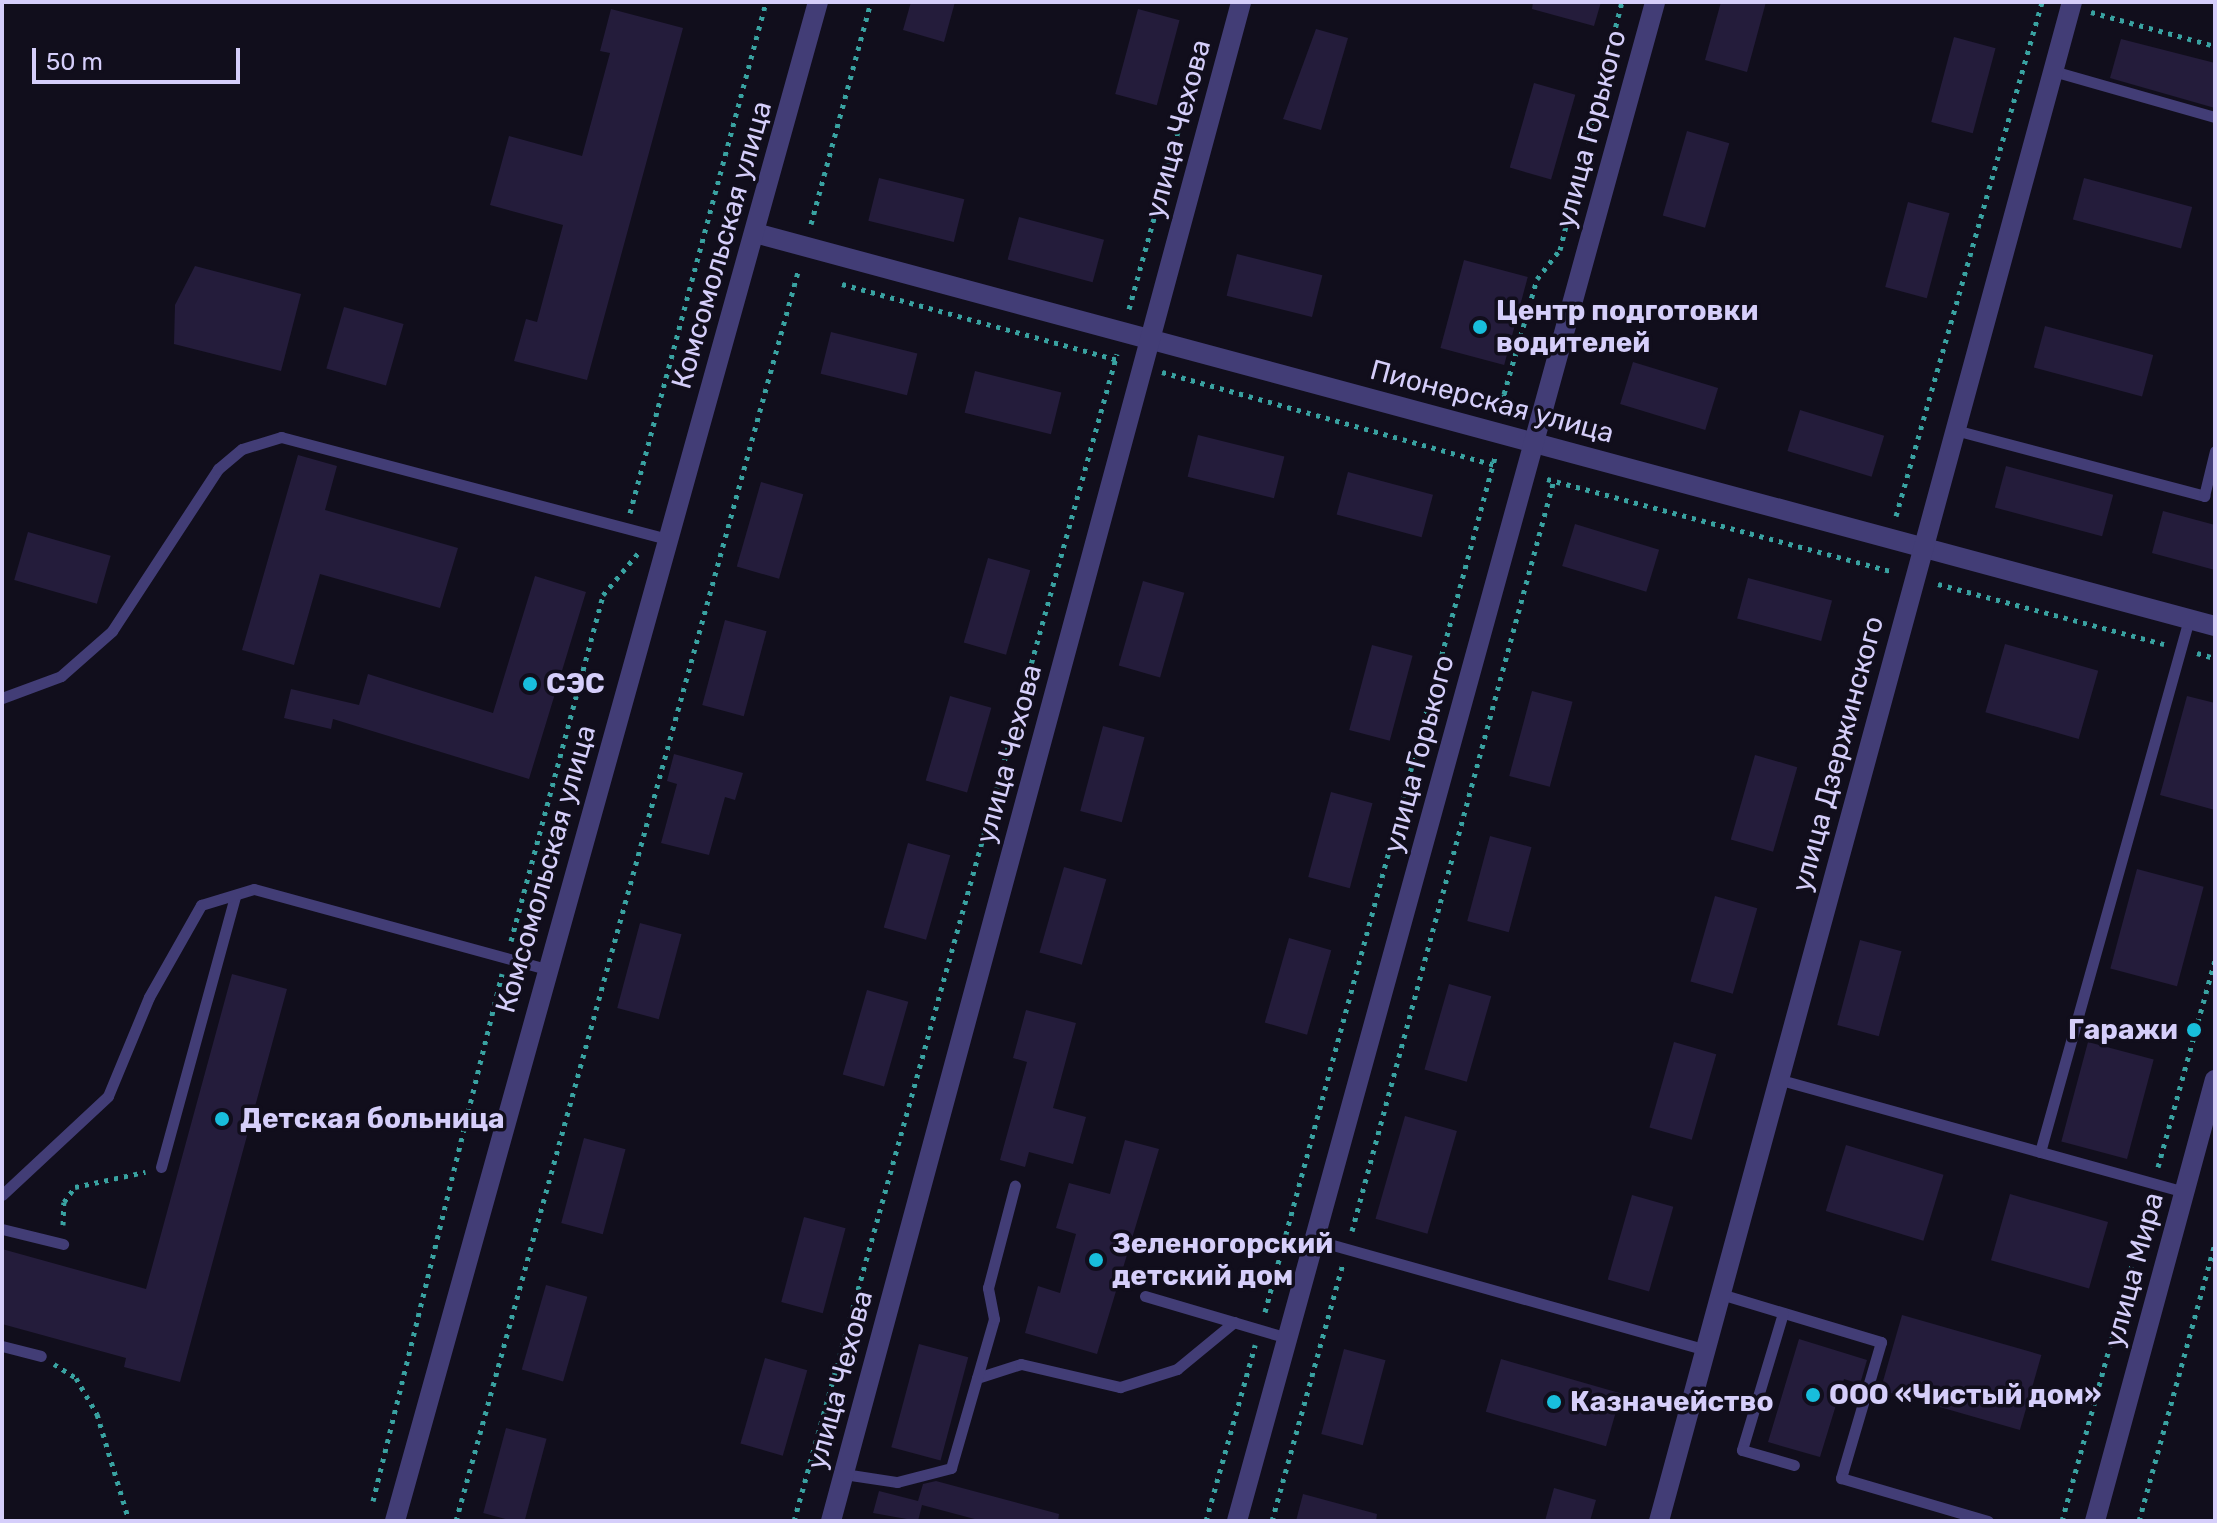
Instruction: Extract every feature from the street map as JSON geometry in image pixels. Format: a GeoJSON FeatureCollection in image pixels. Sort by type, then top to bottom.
{"type":"FeatureCollection","features":[{"type":"Feature","properties":{"kind":"street","name":"Комсомольская улица"},"geometry":{"type":"LineString","coordinates":[[395,1521],[661,537],[755,233],[818,2]]}},
{"type":"Feature","properties":{"kind":"street","name":"улица Чехова"},"geometry":{"type":"LineString","coordinates":[[831,1521],[1241,2]]}},
{"type":"Feature","properties":{"kind":"street","name":"улица Горького"},"geometry":{"type":"LineString","coordinates":[[1237,1521],[1655,2]]}},
{"type":"Feature","properties":{"kind":"street","name":"улица Дзержинского"},"geometry":{"type":"LineString","coordinates":[[1659,1521],[1724,1295],[2071,4]]}},
{"type":"Feature","properties":{"kind":"street","name":"Пионерская улица"},"geometry":{"type":"LineString","coordinates":[[755,233],[2215,626]]}},
{"type":"Feature","properties":{"kind":"street","name":"улица Мира"},"geometry":{"type":"LineString","coordinates":[[2095,1521],[2215,1080]]}},
{"type":"Feature","properties":{"kind":"lane"},"geometry":{"type":"LineString","coordinates":[[2053,71],[2215,117]]}},
{"type":"Feature","properties":{"kind":"lane"},"geometry":{"type":"LineString","coordinates":[[1955,430],[2204,496],[2215,451]]}},
{"type":"Feature","properties":{"kind":"lane"},"geometry":{"type":"LineString","coordinates":[[2,698],[61,676],[112,631],[218,469],[242,449],[281,437],[661,537]]}},
{"type":"Feature","properties":{"kind":"lane"},"geometry":{"type":"LineString","coordinates":[[2040,1152],[2189,619]]}},
{"type":"Feature","properties":{"kind":"lane"},"geometry":{"type":"LineString","coordinates":[[2,1195],[108,1096],[179,936],[201,905],[254,889],[546,969]]}},
{"type":"Feature","properties":{"kind":"lane"},"geometry":{"type":"LineString","coordinates":[[161,1167],[235,896]]}},
{"type":"Feature","properties":{"kind":"lane"},"geometry":{"type":"LineString","coordinates":[[1781,1080],[2184,1192]]}},
{"type":"Feature","properties":{"kind":"lane"},"geometry":{"type":"LineString","coordinates":[[844,1474],[897,1482],[951,1468],[994,1319],[988,1288],[1015,1185]]}},
{"type":"Feature","properties":{"kind":"lane"},"geometry":{"type":"LineString","coordinates":[[2,1229],[63,1244]]}},
{"type":"Feature","properties":{"kind":"lane"},"geometry":{"type":"LineString","coordinates":[[1315,1240],[1708,1350]]}},
{"type":"Feature","properties":{"kind":"lane"},"geometry":{"type":"LineString","coordinates":[[1724,1295],[1881,1342],[1841,1478],[1988,1521]]}},
{"type":"Feature","properties":{"kind":"lane"},"geometry":{"type":"LineString","coordinates":[[1145,1296],[1288,1338]]}},
{"type":"Feature","properties":{"kind":"lane"},"geometry":{"type":"LineString","coordinates":[[1783,1313],[1742,1450],[1794,1465]]}},
{"type":"Feature","properties":{"kind":"lane"},"geometry":{"type":"LineString","coordinates":[[977,1378],[1021,1364],[1120,1387],[1177,1369],[1234,1322]]}},
{"type":"Feature","properties":{"kind":"lane"},"geometry":{"type":"LineString","coordinates":[[2,1346],[41,1356]]}},
{"type":"Feature","properties":{"kind":"path"},"geometry":{"type":"LineString","coordinates":[[629,514],[766,2]]}},
{"type":"Feature","properties":{"kind":"path"},"geometry":{"type":"LineString","coordinates":[[456,1521],[871,2]]}},
{"type":"Feature","properties":{"kind":"path"},"geometry":{"type":"LineString","coordinates":[[1206,1521],[1502,434],[1512,413],[1504,394],[1537,279],[1560,250],[1622,2]]}},
{"type":"Feature","properties":{"kind":"path"},"geometry":{"type":"LineString","coordinates":[[1896,516],[2042,2]]}},
{"type":"Feature","properties":{"kind":"path"},"geometry":{"type":"LineString","coordinates":[[2071,4],[2215,46]]}},
{"type":"Feature","properties":{"kind":"path"},"geometry":{"type":"LineString","coordinates":[[794,1521],[1205,33]]}},
{"type":"Feature","properties":{"kind":"path"},"geometry":{"type":"LineString","coordinates":[[1272,1521],[1562,450]]}},
{"type":"Feature","properties":{"kind":"path"},"geometry":{"type":"LineString","coordinates":[[372,1506],[506,958],[603,595],[661,537]]}},
{"type":"Feature","properties":{"kind":"path"},"geometry":{"type":"LineString","coordinates":[[2062,1521],[2215,960]]}},
{"type":"Feature","properties":{"kind":"path"},"geometry":{"type":"LineString","coordinates":[[63,1244],[64,1202],[75,1187],[129,1176]]}},
{"type":"Feature","properties":{"kind":"path"},"geometry":{"type":"LineString","coordinates":[[2139,1521],[2215,1243]]}},
{"type":"Feature","properties":{"kind":"path"},"geometry":{"type":"LineString","coordinates":[[41,1356],[76,1378],[97,1414],[129,1521]]}},
{"type":"Feature","properties":{"kind":"building"},"geometry":{"type":"Polygon","coordinates":[[[911,2],[955,2],[944,42],[903,30],[911,2]]]}},
{"type":"Feature","properties":{"kind":"building"},"geometry":{"type":"Polygon","coordinates":[[[1533,2],[1601,2],[1594,26],[1532,9],[1533,2]]]}},
{"type":"Feature","properties":{"kind":"building"},"geometry":{"type":"Polygon","coordinates":[[[1721,2],[1766,2],[1747,72],[1705,60],[1721,2]]]}},
{"type":"Feature","properties":{"kind":"building"},"geometry":{"type":"Polygon","coordinates":[[[611,9],[683,28],[587,380],[514,361],[526,319],[537,322],[563,225],[490,205],[509,136],[582,156],[610,53],[600,51],[611,9]]]}},
{"type":"Feature","properties":{"kind":"building"},"geometry":{"type":"Polygon","coordinates":[[[1138,9],[1180,20],[1157,105],[1115,94],[1138,9]]]}},
{"type":"Feature","properties":{"kind":"building"},"geometry":{"type":"Polygon","coordinates":[[[1316,29],[1348,38],[1321,130],[1283,119],[1316,29]]]}},
{"type":"Feature","properties":{"kind":"building"},"geometry":{"type":"Polygon","coordinates":[[[1954,37],[1996,48],[1973,133],[1931,122],[1954,37]]]}},
{"type":"Feature","properties":{"kind":"building"},"geometry":{"type":"Polygon","coordinates":[[[2121,39],[2215,63],[2215,108],[2110,78],[2121,39]]]}},
{"type":"Feature","properties":{"kind":"building"},"geometry":{"type":"Polygon","coordinates":[[[1534,83],[1575,95],[1551,179],[1510,168],[1534,83]]]}},
{"type":"Feature","properties":{"kind":"building"},"geometry":{"type":"Polygon","coordinates":[[[1687,131],[1729,143],[1705,228],[1663,216],[1687,131]]]}},
{"type":"Feature","properties":{"kind":"building"},"geometry":{"type":"Polygon","coordinates":[[[879,178],[964,199],[954,242],[868,221],[879,178]]]}},
{"type":"Feature","properties":{"kind":"building"},"geometry":{"type":"Polygon","coordinates":[[[2084,178],[2192,207],[2181,249],[2073,220],[2084,178]]]}},
{"type":"Feature","properties":{"kind":"building"},"geometry":{"type":"Polygon","coordinates":[[[1908,202],[1950,213],[1927,298],[1885,287],[1908,202]]]}},
{"type":"Feature","properties":{"kind":"building"},"geometry":{"type":"Polygon","coordinates":[[[1019,217],[1104,240],[1093,282],[1008,260],[1019,217]]]}},
{"type":"Feature","properties":{"kind":"building"},"geometry":{"type":"Polygon","coordinates":[[[1237,254],[1322,275],[1312,317],[1227,296],[1237,254]]]}},
{"type":"Feature","properties":{"kind":"building","name":"Центр подготовки водителей"},"geometry":{"type":"Polygon","coordinates":[[[1464,260],[1528,277],[1504,365],[1440,348],[1464,260]]]}},
{"type":"Feature","properties":{"kind":"building"},"geometry":{"type":"Polygon","coordinates":[[[195,266],[301,294],[281,371],[174,344],[175,305],[195,266]]]}},
{"type":"Feature","properties":{"kind":"building"},"geometry":{"type":"Polygon","coordinates":[[[344,307],[404,324],[386,386],[326,369],[344,307]]]}},
{"type":"Feature","properties":{"kind":"building"},"geometry":{"type":"Polygon","coordinates":[[[2045,326],[2153,355],[2142,397],[2034,368],[2045,326]]]}},
{"type":"Feature","properties":{"kind":"building"},"geometry":{"type":"Polygon","coordinates":[[[831,332],[917,354],[907,395],[821,374],[831,332]]]}},
{"type":"Feature","properties":{"kind":"building"},"geometry":{"type":"Polygon","coordinates":[[[1633,362],[1718,388],[1705,430],[1620,404],[1633,362]]]}},
{"type":"Feature","properties":{"kind":"building"},"geometry":{"type":"Polygon","coordinates":[[[975,371],[1061,393],[1051,434],[965,413],[975,371]]]}},
{"type":"Feature","properties":{"kind":"building"},"geometry":{"type":"Polygon","coordinates":[[[1800,410],[1884,436],[1872,477],[1787,451],[1800,410]]]}},
{"type":"Feature","properties":{"kind":"building"},"geometry":{"type":"Polygon","coordinates":[[[1198,435],[1284,457],[1274,498],[1188,477],[1198,435]]]}},
{"type":"Feature","properties":{"kind":"building"},"geometry":{"type":"Polygon","coordinates":[[[298,455],[337,466],[325,510],[458,548],[440,608],[320,574],[294,665],[242,650],[298,455]]]}},
{"type":"Feature","properties":{"kind":"building"},"geometry":{"type":"Polygon","coordinates":[[[2006,466],[2113,495],[2102,536],[1995,508],[2006,466]]]}},
{"type":"Feature","properties":{"kind":"building"},"geometry":{"type":"Polygon","coordinates":[[[1348,472],[1433,495],[1422,537],[1337,515],[1348,472]]]}},
{"type":"Feature","properties":{"kind":"building"},"geometry":{"type":"Polygon","coordinates":[[[761,482],[803,494],[779,579],[737,567],[761,482]]]}},
{"type":"Feature","properties":{"kind":"building"},"geometry":{"type":"Polygon","coordinates":[[[2163,511],[2215,525],[2215,570],[2152,553],[2163,511]]]}},
{"type":"Feature","properties":{"kind":"building"},"geometry":{"type":"Polygon","coordinates":[[[1575,524],[1659,550],[1646,592],[1562,566],[1575,524]]]}},
{"type":"Feature","properties":{"kind":"building"},"geometry":{"type":"Polygon","coordinates":[[[28,532],[111,556],[97,604],[14,580],[28,532]]]}},
{"type":"Feature","properties":{"kind":"building"},"geometry":{"type":"Polygon","coordinates":[[[988,558],[1030,570],[1006,655],[964,643],[988,558]]]}},
{"type":"Feature","properties":{"kind":"building","name":"СЭС"},"geometry":{"type":"Polygon","coordinates":[[[535,576],[586,592],[529,779],[333,719],[331,729],[284,718],[291,689],[359,705],[368,674],[493,713],[535,576]]]}},
{"type":"Feature","properties":{"kind":"building"},"geometry":{"type":"Polygon","coordinates":[[[1748,578],[1832,601],[1821,641],[1737,619],[1748,578]]]}},
{"type":"Feature","properties":{"kind":"building"},"geometry":{"type":"Polygon","coordinates":[[[1143,581],[1184,593],[1160,677],[1119,666],[1143,581]]]}},
{"type":"Feature","properties":{"kind":"building"},"geometry":{"type":"Polygon","coordinates":[[[725,620],[767,631],[744,716],[702,705],[725,620]]]}},
{"type":"Feature","properties":{"kind":"building"},"geometry":{"type":"Polygon","coordinates":[[[2005,644],[2098,671],[2079,739],[1985,712],[2005,644]]]}},
{"type":"Feature","properties":{"kind":"building"},"geometry":{"type":"Polygon","coordinates":[[[1372,645],[1413,656],[1390,741],[1349,730],[1372,645]]]}},
{"type":"Feature","properties":{"kind":"building"},"geometry":{"type":"Polygon","coordinates":[[[1532,691],[1573,702],[1550,787],[1509,776],[1532,691]]]}},
{"type":"Feature","properties":{"kind":"building"},"geometry":{"type":"Polygon","coordinates":[[[950,696],[991,708],[967,792],[926,781],[950,696]]]}},
{"type":"Feature","properties":{"kind":"building"},"geometry":{"type":"Polygon","coordinates":[[[2187,696],[2215,703],[2215,810],[2160,795],[2187,696]]]}},
{"type":"Feature","properties":{"kind":"building"},"geometry":{"type":"Polygon","coordinates":[[[1103,726],[1145,737],[1122,822],[1080,811],[1103,726]]]}},
{"type":"Feature","properties":{"kind":"building"},"geometry":{"type":"Polygon","coordinates":[[[674,754],[743,773],[735,800],[725,797],[709,855],[661,843],[677,784],[667,781],[674,754]]]}},
{"type":"Feature","properties":{"kind":"building"},"geometry":{"type":"Polygon","coordinates":[[[1755,755],[1797,767],[1773,852],[1731,840],[1755,755]]]}},
{"type":"Feature","properties":{"kind":"building"},"geometry":{"type":"Polygon","coordinates":[[[1331,792],[1373,803],[1350,888],[1308,877],[1331,792]]]}},
{"type":"Feature","properties":{"kind":"building"},"geometry":{"type":"Polygon","coordinates":[[[1490,836],[1532,847],[1509,932],[1467,921],[1490,836]]]}},
{"type":"Feature","properties":{"kind":"building"},"geometry":{"type":"Polygon","coordinates":[[[908,843],[950,855],[926,940],[884,928],[908,843]]]}},
{"type":"Feature","properties":{"kind":"building"},"geometry":{"type":"Polygon","coordinates":[[[1064,867],[1106,879],[1082,965],[1039,953],[1064,867]]]}},
{"type":"Feature","properties":{"kind":"building"},"geometry":{"type":"Polygon","coordinates":[[[2137,869],[2204,887],[2177,986],[2110,968],[2137,869]]]}},
{"type":"Feature","properties":{"kind":"building"},"geometry":{"type":"Polygon","coordinates":[[[1715,896],[1757,908],[1733,994],[1690,982],[1715,896]]]}},
{"type":"Feature","properties":{"kind":"building"},"geometry":{"type":"Polygon","coordinates":[[[640,923],[682,934],[659,1019],[617,1008],[640,923]]]}},
{"type":"Feature","properties":{"kind":"building"},"geometry":{"type":"Polygon","coordinates":[[[1289,938],[1331,950],[1307,1035],[1265,1023],[1289,938]]]}},
{"type":"Feature","properties":{"kind":"building"},"geometry":{"type":"Polygon","coordinates":[[[1860,940],[1902,951],[1879,1036],[1837,1025],[1860,940]]]}},
{"type":"Feature","properties":{"kind":"building","name":"Детская больница"},"geometry":{"type":"Polygon","coordinates":[[[232,974],[287,989],[180,1382],[124,1367],[126,1358],[2,1324],[2,1249],[146,1289],[232,974]]]}},
{"type":"Feature","properties":{"kind":"building"},"geometry":{"type":"Polygon","coordinates":[[[1449,984],[1491,996],[1467,1082],[1424,1070],[1449,984]]]}},
{"type":"Feature","properties":{"kind":"building"},"geometry":{"type":"Polygon","coordinates":[[[867,990],[908,1002],[884,1086],[843,1075],[867,990]]]}},
{"type":"Feature","properties":{"kind":"building"},"geometry":{"type":"Polygon","coordinates":[[[1026,1010],[1076,1023],[1053,1108],[1086,1117],[1073,1164],[1029,1152],[1025,1167],[1000,1160],[1027,1062],[1013,1058],[1026,1010]]]}},
{"type":"Feature","properties":{"kind":"building"},"geometry":{"type":"Polygon","coordinates":[[[1674,1042],[1716,1054],[1692,1140],[1649,1128],[1674,1042]]]}},
{"type":"Feature","properties":{"kind":"building"},"geometry":{"type":"Polygon","coordinates":[[[2088,1042],[2154,1060],[2127,1159],[2061,1141],[2088,1042]]]}},
{"type":"Feature","properties":{"kind":"building"},"geometry":{"type":"Polygon","coordinates":[[[1405,1116],[1457,1131],[1427,1234],[1376,1219],[1405,1116]]]}},
{"type":"Feature","properties":{"kind":"building"},"geometry":{"type":"Polygon","coordinates":[[[584,1138],[626,1149],[603,1234],[561,1223],[584,1138]]]}},
{"type":"Feature","properties":{"kind":"building","name":"Зеленогорский детский дом"},"geometry":{"type":"Polygon","coordinates":[[[1125,1140],[1159,1149],[1097,1354],[1025,1333],[1038,1286],[1060,1293],[1076,1234],[1056,1228],[1069,1183],[1110,1194],[1125,1140]]]}},
{"type":"Feature","properties":{"kind":"building"},"geometry":{"type":"Polygon","coordinates":[[[1846,1145],[1944,1175],[1923,1241],[1826,1211],[1846,1145]]]}},
{"type":"Feature","properties":{"kind":"building"},"geometry":{"type":"Polygon","coordinates":[[[2010,1194],[2108,1222],[2089,1288],[1991,1260],[2010,1194]]]}},
{"type":"Feature","properties":{"kind":"building"},"geometry":{"type":"Polygon","coordinates":[[[1632,1195],[1673,1207],[1649,1291],[1608,1280],[1632,1195]]]}},
{"type":"Feature","properties":{"kind":"building"},"geometry":{"type":"Polygon","coordinates":[[[804,1217],[846,1228],[823,1313],[781,1302],[804,1217]]]}},
{"type":"Feature","properties":{"kind":"building"},"geometry":{"type":"Polygon","coordinates":[[[546,1285],[587,1297],[563,1381],[522,1370],[546,1285]]]}},
{"type":"Feature","properties":{"kind":"building"},"geometry":{"type":"Polygon","coordinates":[[[1902,1315],[2041,1355],[2020,1430],[1881,1390],[1902,1315]]]}},
{"type":"Feature","properties":{"kind":"building"},"geometry":{"type":"Polygon","coordinates":[[[1799,1339],[1867,1360],[1860,1384],[1844,1379],[1820,1457],[1768,1442],[1799,1339]]]}},
{"type":"Feature","properties":{"kind":"building"},"geometry":{"type":"Polygon","coordinates":[[[919,1344],[968,1357],[941,1461],[891,1447],[919,1344]]]}},
{"type":"Feature","properties":{"kind":"building"},"geometry":{"type":"Polygon","coordinates":[[[1344,1349],[1386,1360],[1363,1445],[1321,1434],[1344,1349]]]}},
{"type":"Feature","properties":{"kind":"building"},"geometry":{"type":"Polygon","coordinates":[[[765,1358],[807,1370],[783,1456],[740,1444],[765,1358]]]}},
{"type":"Feature","properties":{"kind":"building","name":"Казначейство"},"geometry":{"type":"Polygon","coordinates":[[[1501,1359],[1621,1393],[1606,1446],[1486,1412],[1501,1359]]]}},
{"type":"Feature","properties":{"kind":"building"},"geometry":{"type":"Polygon","coordinates":[[[506,1428],[547,1439],[525,1521],[483,1513],[506,1428]]]}},
{"type":"Feature","properties":{"kind":"building"},"geometry":{"type":"Polygon","coordinates":[[[936,1481],[1059,1514],[1058,1521],[982,1521],[922,1505],[918,1521],[873,1513],[879,1491],[918,1501],[923,1484],[936,1481]]]}},
{"type":"Feature","properties":{"kind":"building"},"geometry":{"type":"Polygon","coordinates":[[[1554,1488],[1596,1500],[1590,1521],[1545,1521],[1554,1488]]]}},
{"type":"Feature","properties":{"kind":"building"},"geometry":{"type":"Polygon","coordinates":[[[1303,1494],[1377,1514],[1376,1521],[1296,1521],[1303,1494]]]}},
{"type":"Feature","properties":{"kind":"place","name":"Центр подготовки водителей"},"geometry":{"type":"Point","coordinates":[1480,327]}},
{"type":"Feature","properties":{"kind":"place","name":"СЭС"},"geometry":{"type":"Point","coordinates":[530,684]}},
{"type":"Feature","properties":{"kind":"place","name":"Гаражи"},"geometry":{"type":"Point","coordinates":[2194,1030]}},
{"type":"Feature","properties":{"kind":"place","name":"Детская больница"},"geometry":{"type":"Point","coordinates":[222,1119]}},
{"type":"Feature","properties":{"kind":"place","name":"Зеленогорский детский дом"},"geometry":{"type":"Point","coordinates":[1096,1260]}},
{"type":"Feature","properties":{"kind":"place","name":"ООО «Чистый дом»"},"geometry":{"type":"Point","coordinates":[1813,1395]}},
{"type":"Feature","properties":{"kind":"place","name":"Казначейство"},"geometry":{"type":"Point","coordinates":[1554,1402]}}]}
